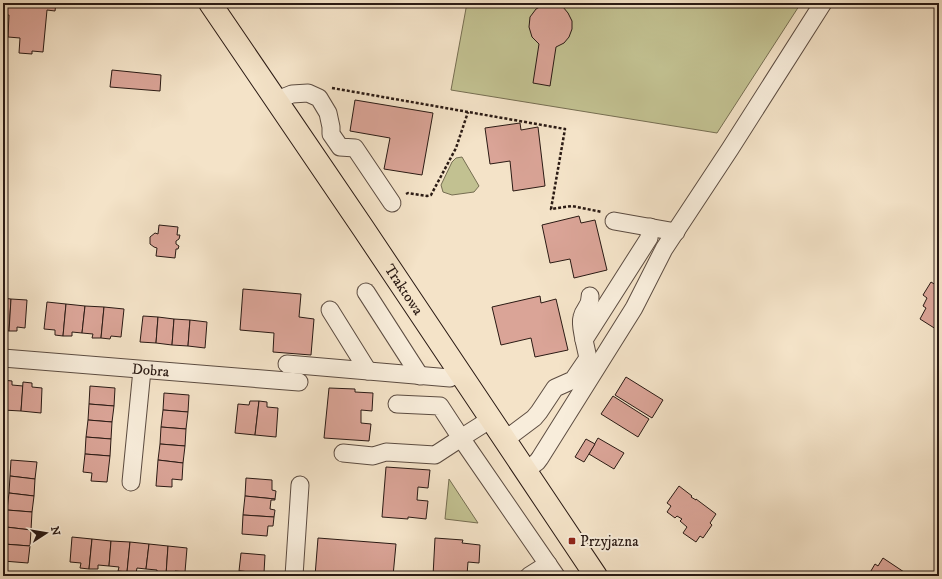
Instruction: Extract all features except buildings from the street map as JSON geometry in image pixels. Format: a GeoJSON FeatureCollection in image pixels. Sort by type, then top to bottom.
{"type":"FeatureCollection","features":[{"type":"Feature","properties":{"kind":"main road","name":"Traktowa"},"geometry":{"type":"LineString","coordinates":[[210,3],[277,100],[596,576]]}},
{"type":"Feature","properties":{"kind":"street"},"geometry":{"type":"LineString","coordinates":[[525,471],[537,462],[634,308],[664,249],[730,150],[823,3]]}},
{"type":"Feature","properties":{"kind":"street"},"geometry":{"type":"LineString","coordinates":[[277,100],[292,94],[308,93],[319,98],[328,113],[331,134],[340,147],[355,148],[392,203]]}},
{"type":"Feature","properties":{"kind":"street"},"geometry":{"type":"LineString","coordinates":[[611,217],[676,232]]}},
{"type":"Feature","properties":{"kind":"street"},"geometry":{"type":"LineString","coordinates":[[584,340],[649,238],[650,227]]}},
{"type":"Feature","properties":{"kind":"street"},"geometry":{"type":"LineString","coordinates":[[366,292],[420,376]]}},
{"type":"Feature","properties":{"kind":"street"},"geometry":{"type":"LineString","coordinates":[[504,439],[534,418],[555,388],[573,380],[588,358],[581,322],[582,315],[591,302],[590,296]]}},
{"type":"Feature","properties":{"kind":"street"},"geometry":{"type":"LineString","coordinates":[[330,310],[368,371]]}},
{"type":"Feature","properties":{"kind":"street","name":"Dobra"},"geometry":{"type":"LineString","coordinates":[[3,358],[299,382]]}},
{"type":"Feature","properties":{"kind":"street"},"geometry":{"type":"LineString","coordinates":[[287,364],[450,378],[459,372]]}},
{"type":"Feature","properties":{"kind":"street"},"geometry":{"type":"LineString","coordinates":[[131,482],[142,370]]}},
{"type":"Feature","properties":{"kind":"street"},"geometry":{"type":"LineString","coordinates":[[397,404],[440,406],[552,570],[529,576]]}},
{"type":"Feature","properties":{"kind":"street"},"geometry":{"type":"LineString","coordinates":[[344,453],[373,456],[386,452],[435,455],[491,419]]}},
{"type":"Feature","properties":{"kind":"street"},"geometry":{"type":"LineString","coordinates":[[294,576],[300,485]]}},
{"type":"Feature","properties":{"kind":"path"},"geometry":{"type":"LineString","coordinates":[[328,87],[565,129],[551,209],[572,206],[611,217]]}},
{"type":"Feature","properties":{"kind":"path"},"geometry":{"type":"LineString","coordinates":[[392,203],[408,193],[427,196],[431,195],[456,148],[468,112]]}},
{"type":"Feature","properties":{"kind":"shaded area"},"geometry":{"type":"Polygon","coordinates":[[[467,3],[801,3],[717,133],[451,90],[467,3]]]}},
{"type":"Feature","properties":{"kind":"shaded area"},"geometry":{"type":"Polygon","coordinates":[[[462,157],[479,186],[474,192],[452,195],[443,192],[441,185],[452,162],[456,158],[462,157]]]}},
{"type":"Feature","properties":{"kind":"shaded area"},"geometry":{"type":"Polygon","coordinates":[[[449,479],[478,523],[445,519],[449,479]]]}},
{"type":"Feature","properties":{"kind":"place","name":"Przyjazna"},"geometry":{"type":"Point","coordinates":[572,541]}}]}
